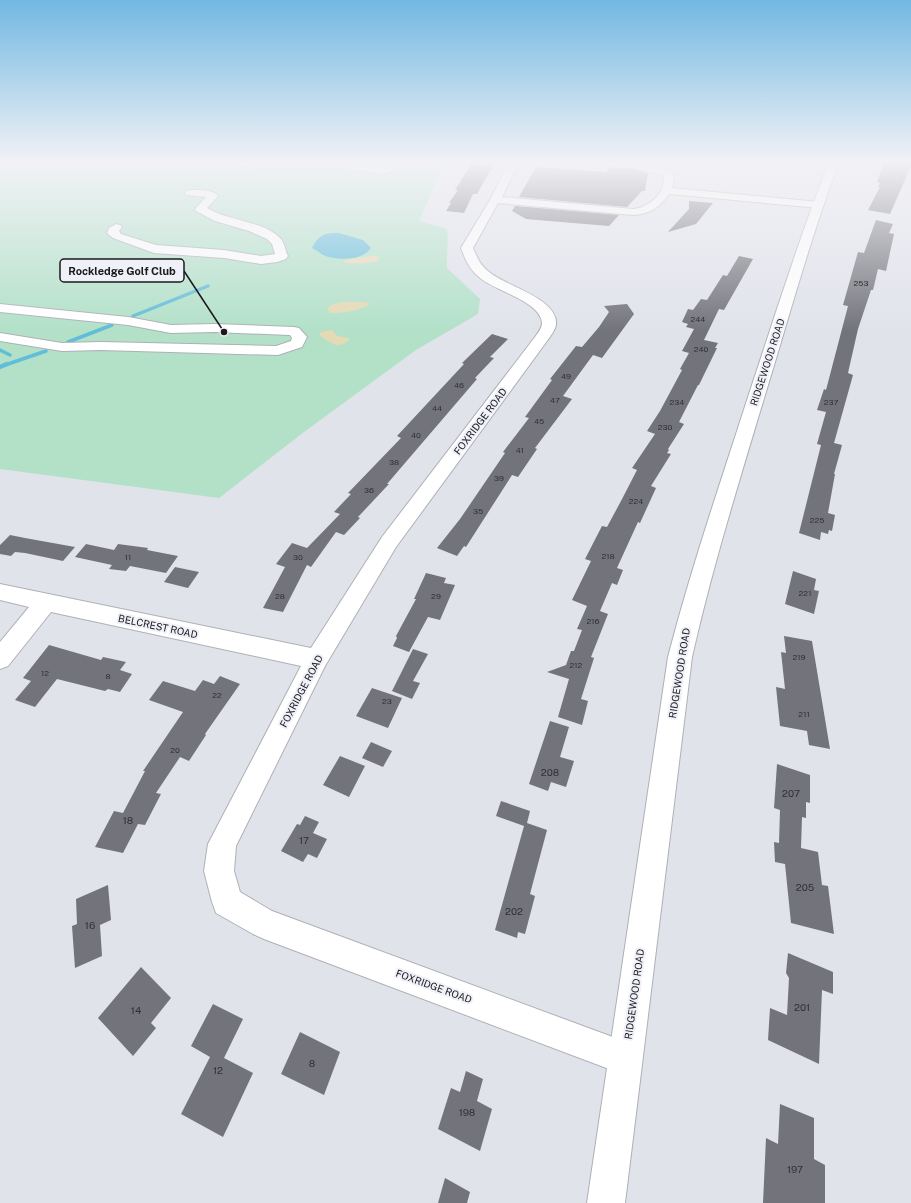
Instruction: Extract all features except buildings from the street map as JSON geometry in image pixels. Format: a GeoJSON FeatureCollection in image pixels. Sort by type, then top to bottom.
{"type":"FeatureCollection","features":[{"type":"Feature","properties":{"kind":"street"},"geometry":{"type":"LineString","coordinates":[[116,227],[113,230],[113,233],[117,236],[154,249],[224,254],[262,260],[282,256],[280,246],[271,236],[218,218]]}},
{"type":"Feature","properties":{"kind":"street","name":"FOXRIDGE ROAD"},"geometry":{"type":"LineString","coordinates":[[484,218],[467,248],[469,259],[478,272],[493,282],[538,304],[547,312],[549,324],[542,338],[389,542],[316,659],[222,844],[219,871],[227,902],[264,923],[625,1058]]}},
{"type":"Feature","properties":{"kind":"street","name":"RIDGEWOOD ROAD"},"geometry":{"type":"LineString","coordinates":[[606,1203],[680,657],[684,637],[699,581],[745,431],[813,218]]}},
{"type":"Feature","properties":{"kind":"street"},"geometry":{"type":"LineString","coordinates":[[0,308],[128,321],[172,329],[214,328],[294,331],[300,337],[297,344],[278,351],[109,346],[62,347],[0,337]]}},
{"type":"Feature","properties":{"kind":"street","name":"BELCREST ROAD"},"geometry":{"type":"LineString","coordinates":[[0,592],[316,659]]}},
{"type":"Feature","properties":{"kind":"street"},"geometry":{"type":"LineString","coordinates":[[0,659],[46,602]]}},
{"type":"Feature","properties":{"kind":"green space"},"geometry":{"type":"Polygon","coordinates":[[[0,218],[420,218],[419,221],[447,229],[447,268],[480,299],[478,314],[416,350],[304,432],[219,498],[0,469],[0,218]]]}},
{"type":"Feature","properties":{"kind":"sand"},"geometry":{"type":"Polygon","coordinates":[[[377,256],[380,259],[369,263],[345,263],[344,260],[377,256]]]}},
{"type":"Feature","properties":{"kind":"sand"},"geometry":{"type":"Polygon","coordinates":[[[339,303],[369,303],[369,305],[340,313],[330,313],[327,309],[334,304],[339,303]]]}},
{"type":"Feature","properties":{"kind":"sand"},"geometry":{"type":"Polygon","coordinates":[[[332,330],[337,336],[349,338],[349,340],[341,345],[337,345],[320,336],[320,333],[332,330]]]}},
{"type":"Feature","properties":{"kind":"water"},"geometry":{"type":"Polygon","coordinates":[[[339,233],[363,240],[371,248],[356,258],[342,259],[323,255],[312,248],[317,240],[325,234],[339,233]]]}},
{"type":"Feature","properties":{"kind":"waterway"},"geometry":{"type":"LineString","coordinates":[[133,316],[208,286]]}},
{"type":"Feature","properties":{"kind":"waterway"},"geometry":{"type":"LineString","coordinates":[[68,342],[112,325]]}},
{"type":"Feature","properties":{"kind":"waterway"},"geometry":{"type":"LineString","coordinates":[[0,350],[10,355]]}},
{"type":"Feature","properties":{"kind":"waterway"},"geometry":{"type":"LineString","coordinates":[[5,365],[46,351]]}},
{"type":"Feature","properties":{"kind":"waterway"},"geometry":{"type":"LineString","coordinates":[[0,367],[7,364]]}},
{"type":"Feature","properties":{"kind":"place","name":"Rockledge Golf Club"},"geometry":{"type":"Point","coordinates":[224,332]}}]}
